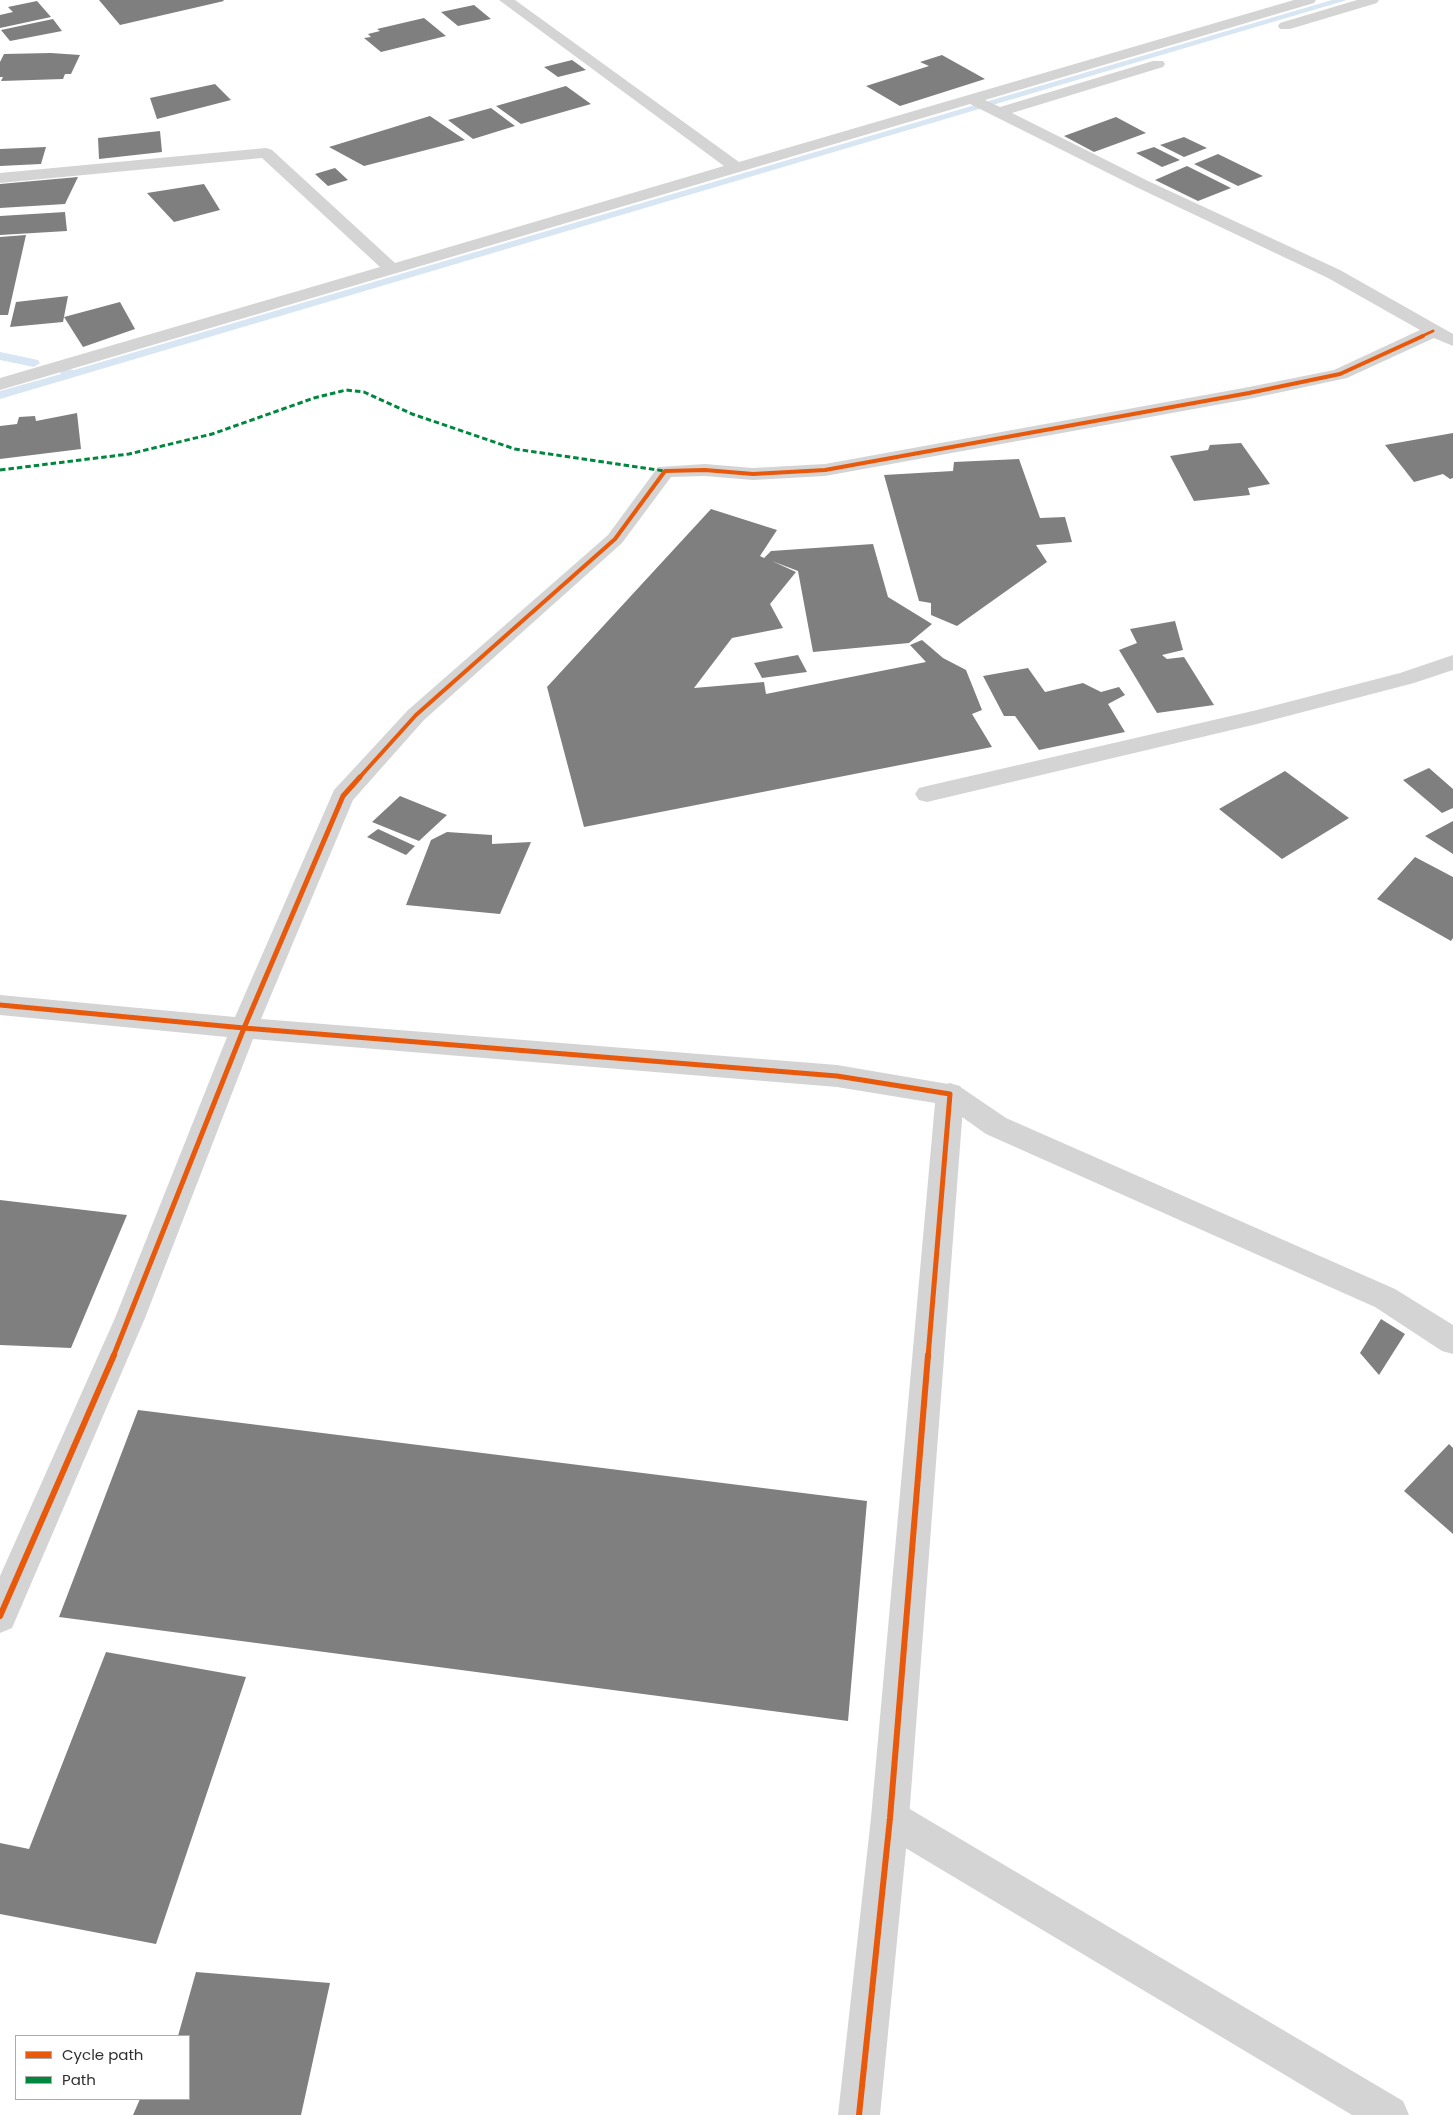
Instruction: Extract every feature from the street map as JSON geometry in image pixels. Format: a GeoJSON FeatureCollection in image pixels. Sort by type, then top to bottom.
{"type":"FeatureCollection","features":[{"type":"Feature","properties":{"kind":"street"},"geometry":{"type":"LineString","coordinates":[[506,0],[737,168]]}},
{"type":"Feature","properties":{"kind":"street"},"geometry":{"type":"LineString","coordinates":[[0,384],[391,268],[975,101],[1288,4],[1309,0]]}},
{"type":"Feature","properties":{"kind":"street"},"geometry":{"type":"LineString","coordinates":[[1268,32],[1312,16],[1372,0]]}},
{"type":"Feature","properties":{"kind":"street"},"geometry":{"type":"LineString","coordinates":[[1288,4],[1312,16]]}},
{"type":"Feature","properties":{"kind":"street"},"geometry":{"type":"LineString","coordinates":[[994,111],[1174,60]]}},
{"type":"Feature","properties":{"kind":"street"},"geometry":{"type":"LineString","coordinates":[[975,101],[1334,274],[1443,336]]}},
{"type":"Feature","properties":{"kind":"street"},"geometry":{"type":"LineString","coordinates":[[0,178],[266,153],[391,268]]}},
{"type":"Feature","properties":{"kind":"street"},"geometry":{"type":"LineString","coordinates":[[0,1616],[130,1318],[244,1028],[343,796],[416,715],[615,539],[665,471],[705,470],[753,474],[824,470],[1248,393],[1340,374],[1443,336]]}},
{"type":"Feature","properties":{"kind":"street"},"geometry":{"type":"LineString","coordinates":[[0,1005],[244,1028],[837,1076],[950,1094],[890,1818],[859,2115]]}},
{"type":"Feature","properties":{"kind":"lane"},"geometry":{"type":"LineString","coordinates":[[927,794],[1257,717],[1406,678],[1453,662]]}},
{"type":"Feature","properties":{"kind":"lane"},"geometry":{"type":"LineString","coordinates":[[950,1094],[996,1126],[1385,1298],[1453,1342]]}},
{"type":"Feature","properties":{"kind":"lane"},"geometry":{"type":"LineString","coordinates":[[890,1818],[1389,2115]]}},
{"type":"Feature","properties":{"kind":"building"},"geometry":{"type":"Polygon","coordinates":[[[99,0],[223,0],[224,1],[120,25],[99,0]]]}},
{"type":"Feature","properties":{"kind":"building"},"geometry":{"type":"Polygon","coordinates":[[[37,1],[51,17],[0,28],[0,15],[13,12],[8,7],[37,1]]]}},
{"type":"Feature","properties":{"kind":"building"},"geometry":{"type":"Polygon","coordinates":[[[474,5],[491,19],[458,26],[441,12],[474,5]]]}},
{"type":"Feature","properties":{"kind":"building"},"geometry":{"type":"Polygon","coordinates":[[[424,18],[446,36],[381,52],[364,38],[371,37],[368,34],[380,31],[377,29],[424,18]]]}},
{"type":"Feature","properties":{"kind":"building"},"geometry":{"type":"Polygon","coordinates":[[[53,19],[62,31],[10,41],[1,30],[53,19]]]}},
{"type":"Feature","properties":{"kind":"building"},"geometry":{"type":"Polygon","coordinates":[[[51,53],[80,55],[71,74],[65,74],[63,79],[1,81],[3,77],[0,77],[0,62],[4,54],[51,53]]]}},
{"type":"Feature","properties":{"kind":"building"},"geometry":{"type":"Polygon","coordinates":[[[942,55],[985,79],[900,106],[866,86],[929,66],[920,62],[942,55]]]}},
{"type":"Feature","properties":{"kind":"building"},"geometry":{"type":"Polygon","coordinates":[[[572,60],[586,70],[558,77],[544,67],[572,60]]]}},
{"type":"Feature","properties":{"kind":"building"},"geometry":{"type":"Polygon","coordinates":[[[215,84],[231,100],[157,119],[150,98],[215,84]]]}},
{"type":"Feature","properties":{"kind":"building"},"geometry":{"type":"Polygon","coordinates":[[[566,86],[591,104],[521,124],[496,106],[566,86]]]}},
{"type":"Feature","properties":{"kind":"building"},"geometry":{"type":"Polygon","coordinates":[[[491,108],[515,126],[473,139],[448,120],[491,108]]]}},
{"type":"Feature","properties":{"kind":"building"},"geometry":{"type":"Polygon","coordinates":[[[430,116],[465,140],[364,166],[329,147],[430,116]]]}},
{"type":"Feature","properties":{"kind":"building"},"geometry":{"type":"Polygon","coordinates":[[[1116,117],[1146,133],[1094,152],[1064,136],[1116,117]]]}},
{"type":"Feature","properties":{"kind":"building"},"geometry":{"type":"Polygon","coordinates":[[[160,131],[162,152],[99,159],[98,138],[160,131]]]}},
{"type":"Feature","properties":{"kind":"building"},"geometry":{"type":"Polygon","coordinates":[[[1184,137],[1207,148],[1184,157],[1160,145],[1184,137]]]}},
{"type":"Feature","properties":{"kind":"building"},"geometry":{"type":"Polygon","coordinates":[[[46,147],[41,164],[0,166],[0,149],[46,147]]]}},
{"type":"Feature","properties":{"kind":"building"},"geometry":{"type":"Polygon","coordinates":[[[1154,147],[1180,160],[1162,167],[1136,153],[1154,147]]]}},
{"type":"Feature","properties":{"kind":"building"},"geometry":{"type":"Polygon","coordinates":[[[1218,154],[1263,176],[1238,186],[1194,164],[1218,154]]]}},
{"type":"Feature","properties":{"kind":"building"},"geometry":{"type":"Polygon","coordinates":[[[1187,166],[1231,188],[1198,201],[1155,180],[1187,166]]]}},
{"type":"Feature","properties":{"kind":"building"},"geometry":{"type":"Polygon","coordinates":[[[335,168],[348,180],[328,186],[315,174],[335,168]]]}},
{"type":"Feature","properties":{"kind":"building"},"geometry":{"type":"Polygon","coordinates":[[[78,177],[65,204],[0,208],[0,184],[78,177]]]}},
{"type":"Feature","properties":{"kind":"building"},"geometry":{"type":"Polygon","coordinates":[[[204,184],[220,210],[174,222],[147,193],[204,184]]]}},
{"type":"Feature","properties":{"kind":"building"},"geometry":{"type":"Polygon","coordinates":[[[65,212],[67,231],[0,235],[0,216],[65,212]]]}},
{"type":"Feature","properties":{"kind":"building"},"geometry":{"type":"Polygon","coordinates":[[[26,235],[8,315],[0,315],[0,237],[26,235]]]}},
{"type":"Feature","properties":{"kind":"building"},"geometry":{"type":"Polygon","coordinates":[[[68,296],[63,322],[10,327],[16,302],[68,296]]]}},
{"type":"Feature","properties":{"kind":"building"},"geometry":{"type":"Polygon","coordinates":[[[120,302],[135,329],[83,347],[64,317],[120,302]]]}},
{"type":"Feature","properties":{"kind":"building"},"geometry":{"type":"Polygon","coordinates":[[[77,413],[81,449],[0,459],[0,426],[17,424],[19,417],[35,416],[36,421],[77,413]]]}},
{"type":"Feature","properties":{"kind":"building"},"geometry":{"type":"Polygon","coordinates":[[[1453,433],[1453,478],[1450,479],[1443,474],[1414,482],[1385,445],[1453,433]]]}},
{"type":"Feature","properties":{"kind":"building"},"geometry":{"type":"Polygon","coordinates":[[[1241,443],[1270,484],[1248,488],[1250,495],[1194,501],[1170,456],[1208,450],[1210,445],[1241,443]]]}},
{"type":"Feature","properties":{"kind":"building"},"geometry":{"type":"Polygon","coordinates":[[[1019,459],[1040,518],[1065,517],[1072,542],[1036,545],[1047,562],[957,626],[931,615],[931,603],[919,601],[884,475],[953,471],[954,462],[1019,459]]]}},
{"type":"Feature","properties":{"kind":"building"},"geometry":{"type":"Polygon","coordinates":[[[711,509],[777,530],[760,556],[764,558],[771,551],[873,544],[888,597],[932,624],[909,643],[813,652],[798,571],[772,561],[796,572],[770,604],[783,628],[732,638],[694,688],[764,682],[766,694],[926,662],[910,645],[922,640],[943,658],[966,670],[982,710],[972,714],[992,747],[584,827],[547,687],[711,509]]]}},
{"type":"Feature","properties":{"kind":"building"},"geometry":{"type":"Polygon","coordinates":[[[1175,621],[1183,650],[1162,655],[1167,659],[1184,657],[1214,705],[1157,713],[1119,650],[1137,643],[1130,629],[1175,621]]]}},
{"type":"Feature","properties":{"kind":"building"},"geometry":{"type":"Polygon","coordinates":[[[798,655],[807,672],[762,678],[754,663],[798,655]]]}},
{"type":"Feature","properties":{"kind":"building"},"geometry":{"type":"Polygon","coordinates":[[[1028,668],[1045,692],[1083,683],[1101,692],[1119,687],[1125,695],[1108,704],[1125,732],[1039,750],[1015,716],[1004,716],[983,676],[1028,668]]]}},
{"type":"Feature","properties":{"kind":"building"},"geometry":{"type":"Polygon","coordinates":[[[1429,768],[1453,789],[1453,808],[1442,813],[1403,780],[1429,768]]]}},
{"type":"Feature","properties":{"kind":"building"},"geometry":{"type":"Polygon","coordinates":[[[1285,771],[1349,818],[1282,859],[1219,809],[1285,771]]]}},
{"type":"Feature","properties":{"kind":"building"},"geometry":{"type":"Polygon","coordinates":[[[400,796],[447,815],[419,841],[372,822],[400,796]]]}},
{"type":"Feature","properties":{"kind":"building"},"geometry":{"type":"Polygon","coordinates":[[[1453,821],[1453,854],[1425,836],[1453,821]]]}},
{"type":"Feature","properties":{"kind":"building"},"geometry":{"type":"Polygon","coordinates":[[[378,829],[415,846],[406,855],[367,837],[378,829]]]}},
{"type":"Feature","properties":{"kind":"building"},"geometry":{"type":"Polygon","coordinates":[[[447,832],[492,835],[492,844],[531,842],[500,914],[406,905],[431,840],[447,832]]]}},
{"type":"Feature","properties":{"kind":"building"},"geometry":{"type":"Polygon","coordinates":[[[1415,857],[1453,877],[1453,938],[1451,941],[1377,899],[1415,857]]]}},
{"type":"Feature","properties":{"kind":"building"},"geometry":{"type":"Polygon","coordinates":[[[0,1200],[127,1215],[71,1348],[0,1345],[0,1200]]]}},
{"type":"Feature","properties":{"kind":"building"},"geometry":{"type":"Polygon","coordinates":[[[1381,1319],[1405,1334],[1379,1375],[1360,1353],[1381,1319]]]}},
{"type":"Feature","properties":{"kind":"building"},"geometry":{"type":"Polygon","coordinates":[[[138,1410],[867,1501],[848,1721],[59,1617],[138,1410]]]}},
{"type":"Feature","properties":{"kind":"building"},"geometry":{"type":"Polygon","coordinates":[[[1449,1444],[1453,1448],[1453,1534],[1404,1491],[1449,1444]]]}},
{"type":"Feature","properties":{"kind":"building"},"geometry":{"type":"Polygon","coordinates":[[[106,1652],[246,1677],[156,1944],[0,1914],[0,1843],[29,1849],[106,1652]]]}},
{"type":"Feature","properties":{"kind":"building"},"geometry":{"type":"Polygon","coordinates":[[[196,1972],[330,1983],[301,2115],[133,2115],[140,2100],[190,2100],[190,2035],[178,2035],[196,1972]]]}},
{"type":"Feature","properties":{"kind":"waterway"},"geometry":{"type":"LineString","coordinates":[[74,374],[1342,0]]}},
{"type":"Feature","properties":{"kind":"waterway"},"geometry":{"type":"LineString","coordinates":[[0,356],[34,363]]}},
{"type":"Feature","properties":{"kind":"waterway"},"geometry":{"type":"LineString","coordinates":[[65,371],[74,374]]}},
{"type":"Feature","properties":{"kind":"waterway"},"geometry":{"type":"LineString","coordinates":[[0,395],[74,374]]}},
{"type":"Feature","properties":{"kind":"marked path"},"geometry":{"type":"LineString","coordinates":[[0,470],[129,454],[212,434],[314,398],[346,390],[364,392],[412,414],[515,449],[665,471]]}},
{"type":"Feature","properties":{"kind":"cycle path"},"geometry":{"type":"LineString","coordinates":[[0,1616],[130,1318],[244,1028],[343,796],[416,715],[615,539],[665,471],[705,470],[753,474],[825,470],[1249,393],[1340,374],[1433,331]]}},
{"type":"Feature","properties":{"kind":"cycle path"},"geometry":{"type":"LineString","coordinates":[[0,1005],[244,1028],[837,1076],[950,1094],[890,1818],[859,2115]]}}]}
